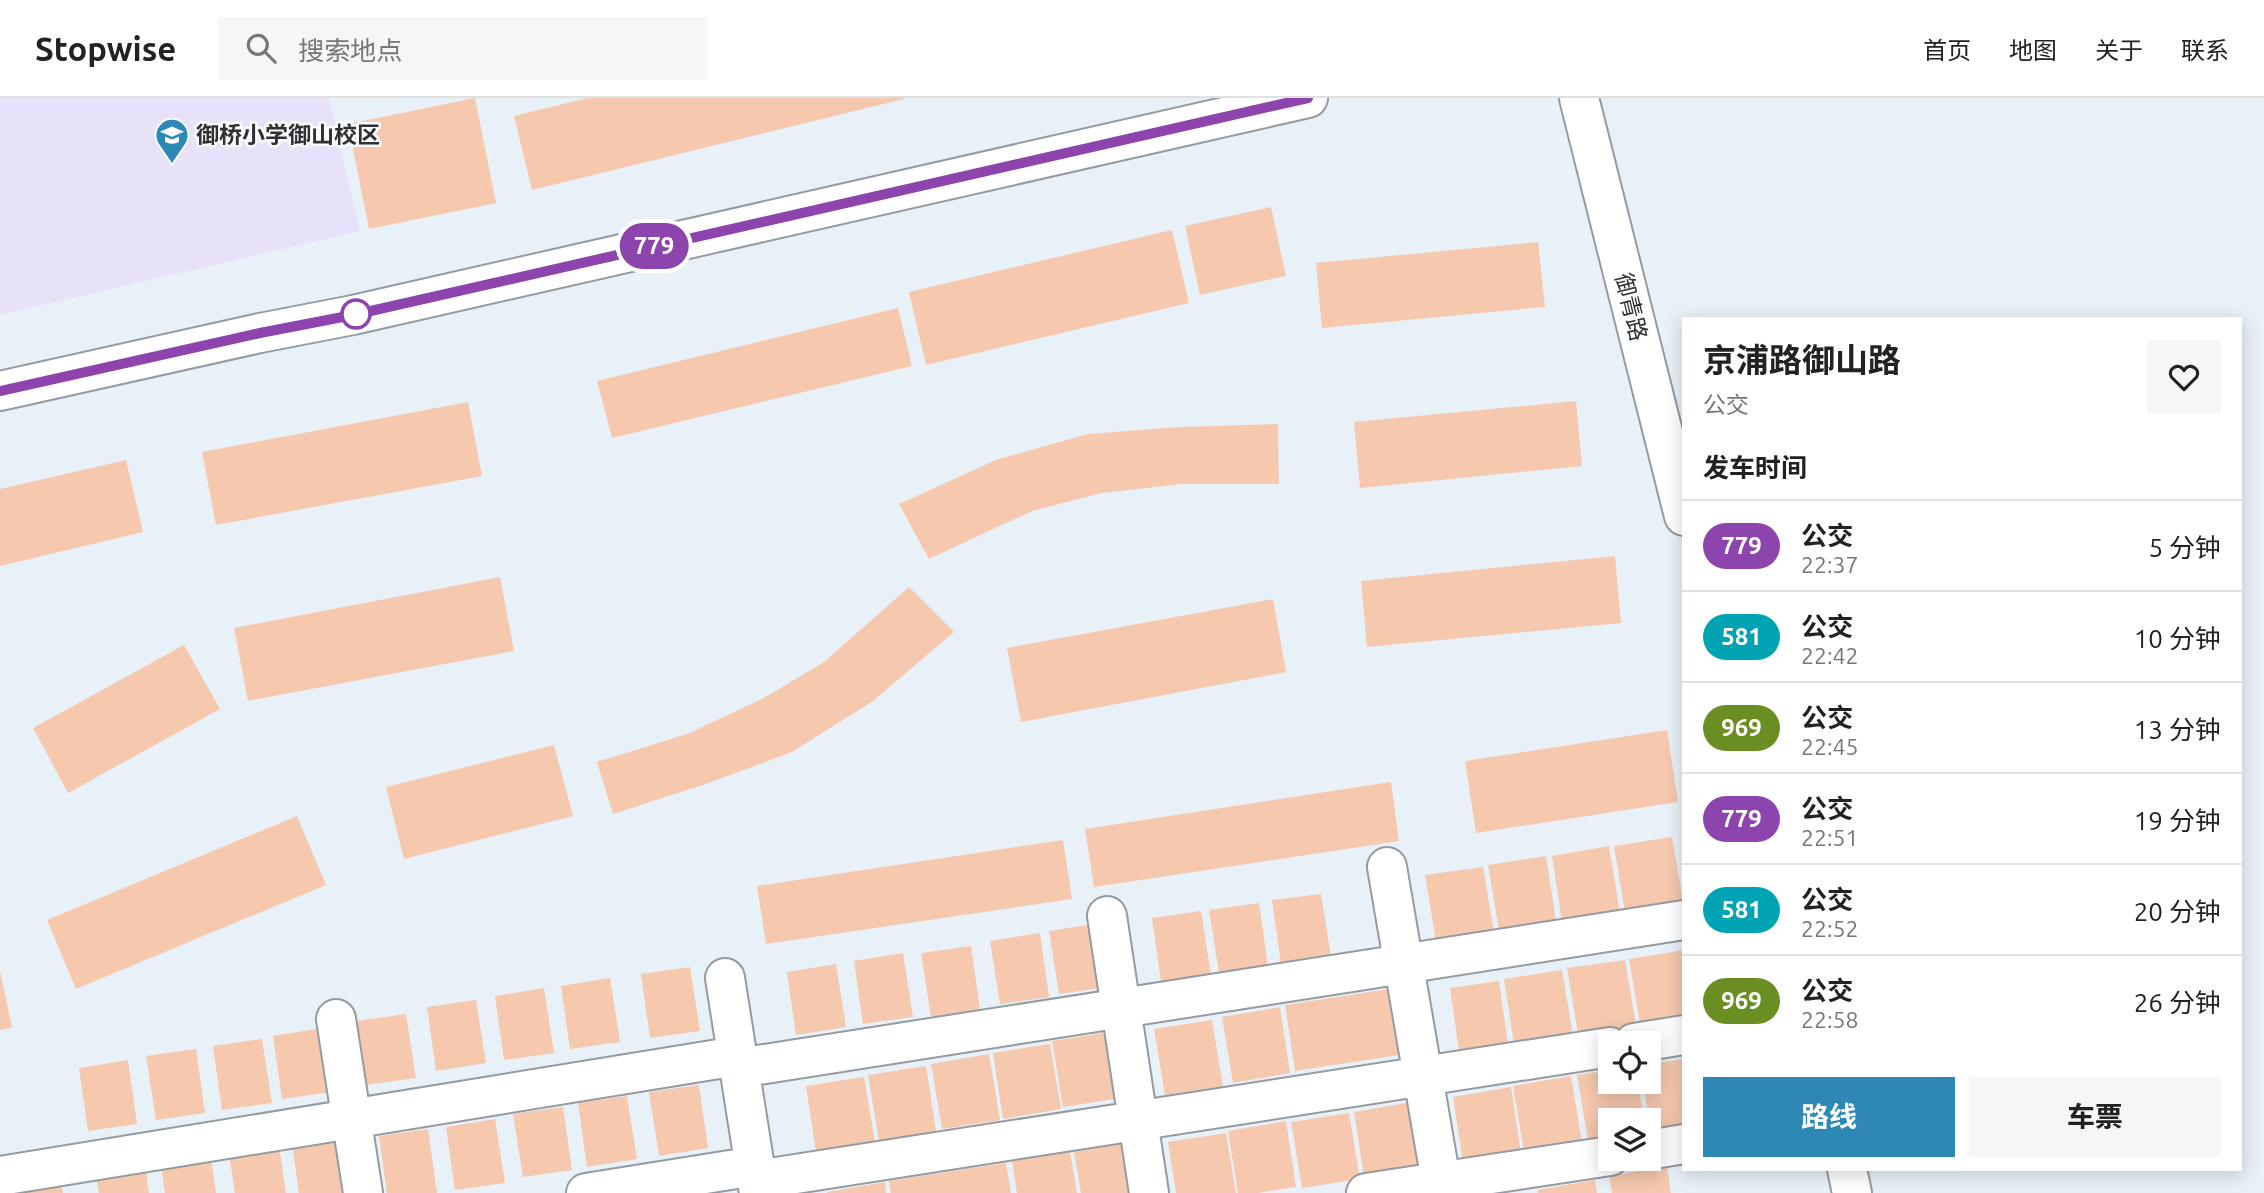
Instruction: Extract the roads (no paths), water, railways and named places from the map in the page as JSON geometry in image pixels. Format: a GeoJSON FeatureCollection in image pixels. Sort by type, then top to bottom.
{"type":"FeatureCollection","features":[{"type":"Feature","properties":{"kind":"street"},"geometry":{"type":"LineString","coordinates":[[0,391],[366,312],[1308,98]]}},
{"type":"Feature","properties":{"kind":"street","name":"御青路"},"geometry":{"type":"LineString","coordinates":[[1579,98],[1682,508]]}},
{"type":"Feature","properties":{"kind":"street"},"geometry":{"type":"LineString","coordinates":[[1387,867],[1442,1187]]}},
{"type":"Feature","properties":{"kind":"street"},"geometry":{"type":"LineString","coordinates":[[1107,916],[1149,1193]]}},
{"type":"Feature","properties":{"kind":"street"},"geometry":{"type":"LineString","coordinates":[[0,1176],[68,1179],[352,1119],[1121,1008],[1682,920]]}},
{"type":"Feature","properties":{"kind":"street"},"geometry":{"type":"LineString","coordinates":[[724,978],[757,1180]]}},
{"type":"Feature","properties":{"kind":"street"},"geometry":{"type":"LineString","coordinates":[[336,1019],[363,1193]]}},
{"type":"Feature","properties":{"kind":"street"},"geometry":{"type":"LineString","coordinates":[[1661,1039],[1682,1035]]}},
{"type":"Feature","properties":{"kind":"street"},"geometry":{"type":"LineString","coordinates":[[586,1193],[757,1180],[1598,1049]]}},
{"type":"Feature","properties":{"kind":"street"},"geometry":{"type":"LineString","coordinates":[[1661,1148],[1682,1144]]}},
{"type":"Feature","properties":{"kind":"street"},"geometry":{"type":"LineString","coordinates":[[1366,1193],[1442,1187],[1598,1158]]}},
{"type":"Feature","properties":{"kind":"street"},"geometry":{"type":"LineString","coordinates":[[1847,1171],[1852,1193]]}},
{"type":"Feature","properties":{"kind":"place","name":"御桥小学御山校区"},"geometry":{"type":"Point","coordinates":[172,165]}}]}
